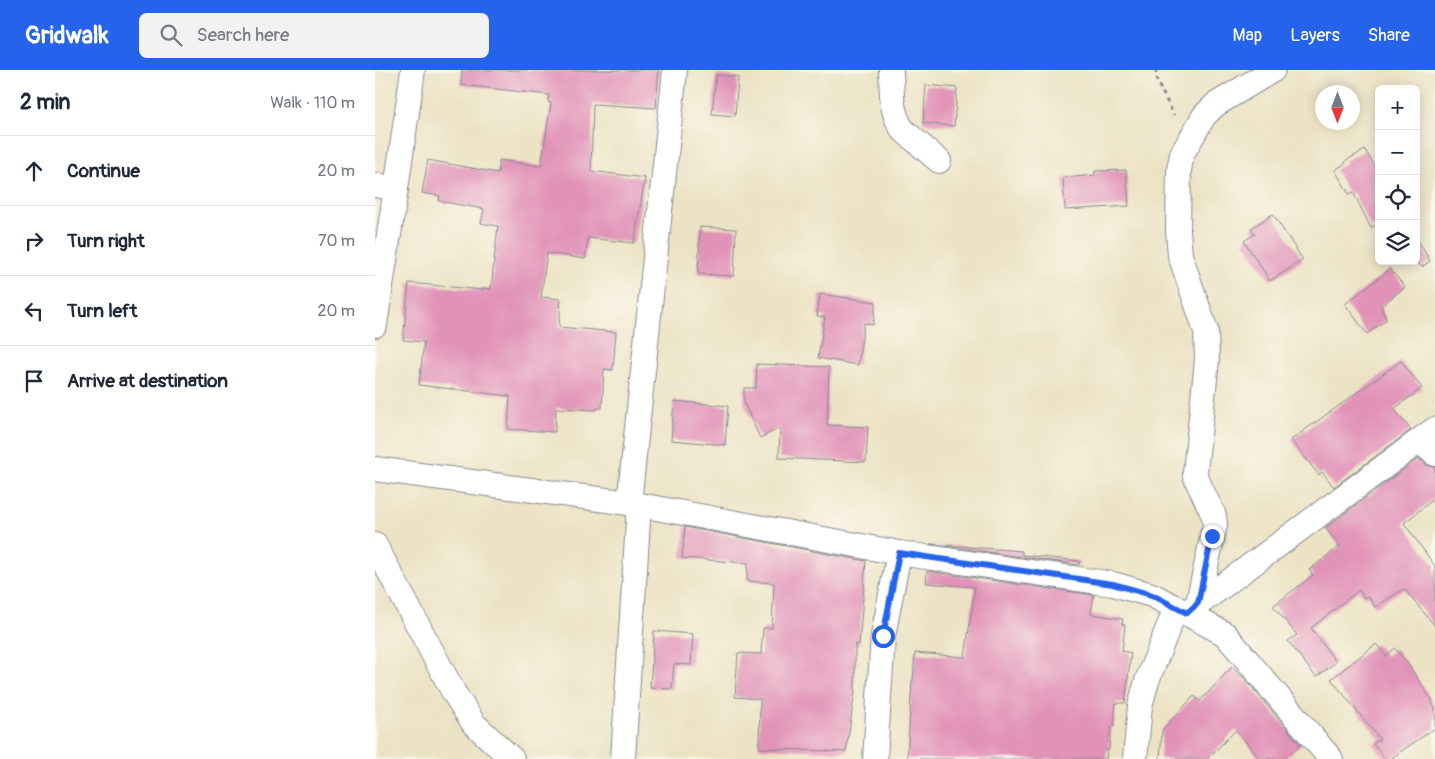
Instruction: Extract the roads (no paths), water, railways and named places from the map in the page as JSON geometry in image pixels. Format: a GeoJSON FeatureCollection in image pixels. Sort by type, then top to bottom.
{"type":"FeatureCollection","features":[{"type":"Feature","properties":{"kind":"street"},"geometry":{"type":"LineString","coordinates":[[375,325],[386,187],[413,70]]}},
{"type":"Feature","properties":{"kind":"street"},"geometry":{"type":"LineString","coordinates":[[623,759],[634,504],[675,70]]}},
{"type":"Feature","properties":{"kind":"street"},"geometry":{"type":"LineString","coordinates":[[891,70],[894,112],[899,124],[903,130],[939,161]]}},
{"type":"Feature","properties":{"kind":"street"},"geometry":{"type":"LineString","coordinates":[[1135,759],[1140,706],[1147,681],[1187,608],[1215,526],[1214,516],[1195,476],[1207,344],[1206,331],[1180,255],[1179,170],[1182,154],[1204,116],[1215,105],[1273,70]]}},
{"type":"Feature","properties":{"kind":"street"},"geometry":{"type":"LineString","coordinates":[[1187,608],[1430,442]]}},
{"type":"Feature","properties":{"kind":"street"},"geometry":{"type":"LineString","coordinates":[[375,469],[634,504],[899,553],[1113,584],[1152,595],[1187,608],[1225,634],[1331,759]]}},
{"type":"Feature","properties":{"kind":"street"},"geometry":{"type":"LineString","coordinates":[[375,545],[467,714],[474,724],[512,759]]}},
{"type":"Feature","properties":{"kind":"street"},"geometry":{"type":"LineString","coordinates":[[875,759],[883,636],[899,553]]}}]}
